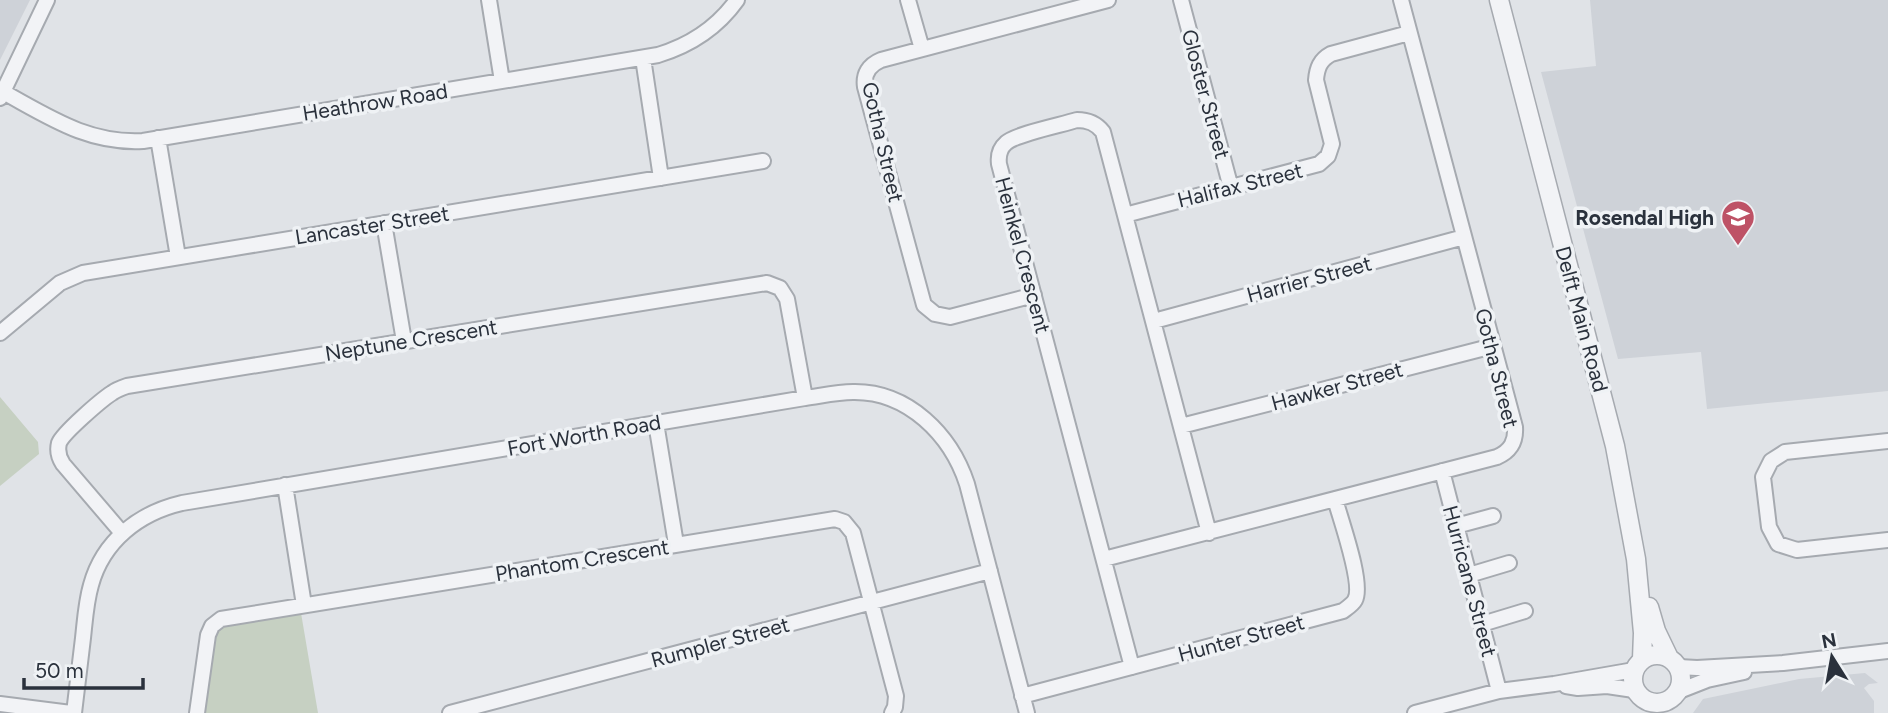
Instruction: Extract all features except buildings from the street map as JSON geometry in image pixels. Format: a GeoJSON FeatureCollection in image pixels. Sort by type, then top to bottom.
{"type":"FeatureCollection","features":[{"type":"Feature","properties":{"kind":"street"},"geometry":{"type":"LineString","coordinates":[[1,95],[47,0]]}},
{"type":"Feature","properties":{"kind":"street"},"geometry":{"type":"LineString","coordinates":[[489,0],[502,81]]}},
{"type":"Feature","properties":{"kind":"street","name":"Heathrow Road"},"geometry":{"type":"LineString","coordinates":[[1,95],[98,138],[127,142],[158,138],[643,58],[672,51],[698,38],[720,21],[737,0]]}},
{"type":"Feature","properties":{"kind":"street"},"geometry":{"type":"LineString","coordinates":[[908,0],[922,49]]}},
{"type":"Feature","properties":{"kind":"street","name":"Gotha Street"},"geometry":{"type":"LineString","coordinates":[[1034,295],[950,317],[935,314],[924,305],[865,81],[867,71],[876,62],[1108,0]]}},
{"type":"Feature","properties":{"kind":"street","name":"Gloster Street"},"geometry":{"type":"LineString","coordinates":[[1181,0],[1231,188]]}},
{"type":"Feature","properties":{"kind":"street","name":"Gotha Street"},"geometry":{"type":"LineString","coordinates":[[1104,559],[1497,457],[1507,452],[1514,441],[1515,427],[1401,0]]}},
{"type":"Feature","properties":{"kind":"street","name":"Delft Main Road"},"geometry":{"type":"LineString","coordinates":[[1499,0],[1615,446],[1636,559],[1656,632],[1674,662]]}},
{"type":"Feature","properties":{"kind":"street","name":"Halifax Street"},"geometry":{"type":"LineString","coordinates":[[1125,215],[1314,167],[1324,161],[1331,150],[1332,138],[1316,80],[1319,65],[1331,54],[1409,33]]}},
{"type":"Feature","properties":{"kind":"street"},"geometry":{"type":"LineString","coordinates":[[643,58],[661,178]]}},
{"type":"Feature","properties":{"kind":"street","name":"Heinkel Crescent"},"geometry":{"type":"LineString","coordinates":[[1132,667],[999,164],[999,154],[1004,144],[1013,138],[1077,120],[1095,124],[1103,132],[1209,533]]}},
{"type":"Feature","properties":{"kind":"street"},"geometry":{"type":"LineString","coordinates":[[158,138],[178,257]]}},
{"type":"Feature","properties":{"kind":"street","name":"Lancaster Street"},"geometry":{"type":"LineString","coordinates":[[0,333],[60,283],[83,273],[763,161]]}},
{"type":"Feature","properties":{"kind":"street"},"geometry":{"type":"LineString","coordinates":[[384,223],[404,341]]}},
{"type":"Feature","properties":{"kind":"street","name":"Harrier Street"},"geometry":{"type":"LineString","coordinates":[[1154,321],[1464,237]]}},
{"type":"Feature","properties":{"kind":"street","name":"Neptune Crescent"},"geometry":{"type":"LineString","coordinates":[[122,533],[63,464],[58,449],[65,434],[113,392],[135,384],[767,283],[780,288],[787,299],[805,398]]}},
{"type":"Feature","properties":{"kind":"street","name":"Hawker Street"},"geometry":{"type":"LineString","coordinates":[[1181,426],[1493,346]]}},
{"type":"Feature","properties":{"kind":"street","name":"Fort Worth Road"},"geometry":{"type":"LineString","coordinates":[[73,713],[91,585],[103,557],[122,533],[144,516],[169,506],[285,485],[853,392],[900,403],[926,420],[948,443],[962,470],[1027,713]]}},
{"type":"Feature","properties":{"kind":"street"},"geometry":{"type":"LineString","coordinates":[[656,423],[676,544]]}},
{"type":"Feature","properties":{"kind":"street"},"geometry":{"type":"LineString","coordinates":[[1888,441],[1785,452],[1770,461],[1763,477],[1769,527],[1778,544],[1797,550],[1888,540]]}},
{"type":"Feature","properties":{"kind":"street","name":"Hurricane Street"},"geometry":{"type":"LineString","coordinates":[[1442,471],[1499,691]]}},
{"type":"Feature","properties":{"kind":"street"},"geometry":{"type":"LineString","coordinates":[[285,485],[304,605]]}},
{"type":"Feature","properties":{"kind":"street","name":"Hunter Street"},"geometry":{"type":"LineString","coordinates":[[1022,696],[1343,611],[1355,601],[1358,590],[1335,499]]}},
{"type":"Feature","properties":{"kind":"street"},"geometry":{"type":"LineString","coordinates":[[1456,527],[1493,516]]}},
{"type":"Feature","properties":{"kind":"street","name":"Phantom Crescent"},"geometry":{"type":"LineString","coordinates":[[197,713],[208,635],[212,626],[226,618],[829,519],[840,520],[850,527],[853,533],[896,696],[892,713]]}},
{"type":"Feature","properties":{"kind":"street","name":"Delft Main Road"},"geometry":{"type":"LineString","coordinates":[[1636,559],[1643,633],[1638,664]]}},
{"type":"Feature","properties":{"kind":"street"},"geometry":{"type":"LineString","coordinates":[[1469,575],[1509,563]]}},
{"type":"Feature","properties":{"kind":"street","name":"Rumpler Street"},"geometry":{"type":"LineString","coordinates":[[450,713],[990,571]]}},
{"type":"Feature","properties":{"kind":"street"},"geometry":{"type":"LineString","coordinates":[[1482,624],[1525,611]]}},
{"type":"Feature","properties":{"kind":"street"},"geometry":{"type":"LineString","coordinates":[[1415,713],[1499,691],[1554,684],[1638,664],[1655,654],[1697,668],[1783,663],[1888,651]]}},
{"type":"Feature","properties":{"kind":"street"},"geometry":{"type":"LineString","coordinates":[[1674,662],[1682,679],[1674,701]]}},
{"type":"Feature","properties":{"kind":"street"},"geometry":{"type":"LineString","coordinates":[[1638,664],[1632,680],[1634,690],[1651,708],[1674,701],[1707,680],[1783,663]]}},
{"type":"Feature","properties":{"kind":"street"},"geometry":{"type":"LineString","coordinates":[[1554,684],[1578,688],[1607,686],[1634,690]]}},
{"type":"Feature","properties":{"kind":"street"},"geometry":{"type":"LineString","coordinates":[[0,704],[73,713]]}},
{"type":"Feature","properties":{"kind":"shaded area"},"geometry":{"type":"Polygon","coordinates":[[[0,0],[30,0],[0,60],[0,0]]]}},
{"type":"Feature","properties":{"kind":"shaded area","name":"Rosendal High"},"geometry":{"type":"Polygon","coordinates":[[[1590,0],[1888,0],[1888,391],[1707,409],[1701,352],[1618,359],[1541,72],[1596,66],[1590,0]]]}},
{"type":"Feature","properties":{"kind":"shaded area"},"geometry":{"type":"Polygon","coordinates":[[[1865,673],[1878,683],[1864,688],[1874,701],[1874,713],[1693,713],[1703,699],[1799,679],[1865,673]]]}},
{"type":"Feature","properties":{"kind":"green space"},"geometry":{"type":"Polygon","coordinates":[[[0,397],[38,442],[39,454],[0,486],[0,397]]]}},
{"type":"Feature","properties":{"kind":"green space"},"geometry":{"type":"Polygon","coordinates":[[[301,613],[318,713],[204,713],[214,636],[219,629],[226,624],[301,613]]]}},
{"type":"Feature","properties":{"kind":"place","name":"Rosendal High"},"geometry":{"type":"Point","coordinates":[1738,247]}}]}
